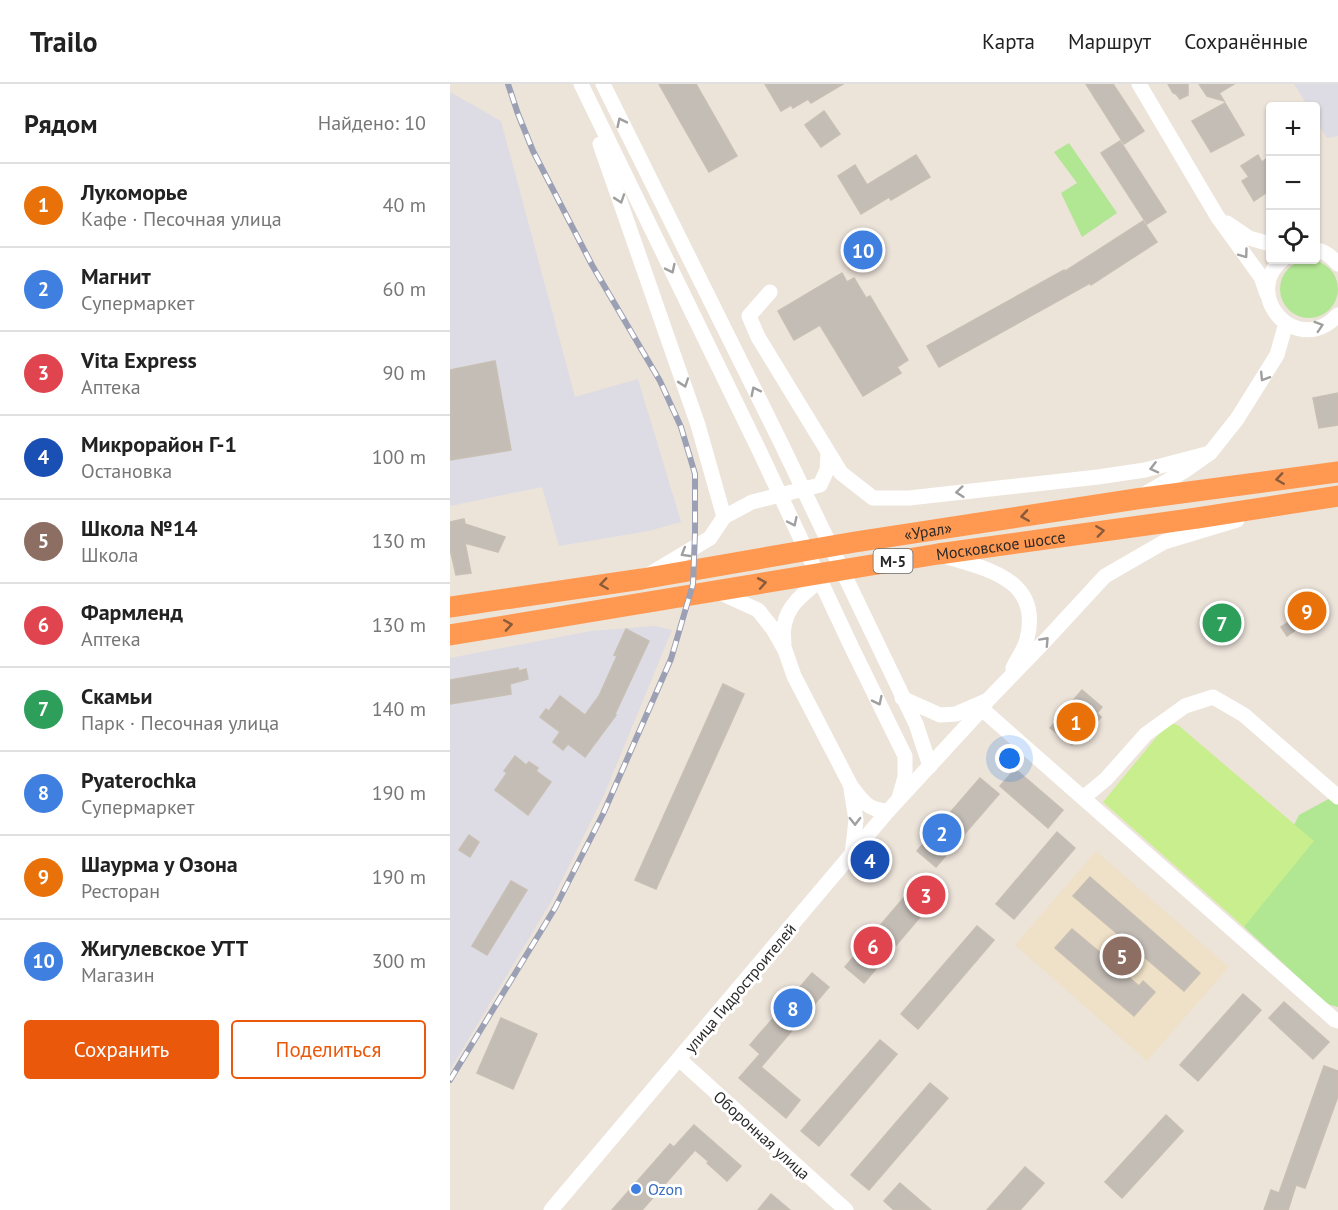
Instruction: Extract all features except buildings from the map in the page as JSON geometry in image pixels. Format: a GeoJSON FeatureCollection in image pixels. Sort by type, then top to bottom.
{"type":"FeatureCollection","features":[{"type":"Feature","properties":{"kind":"highway","name":"«Урал»"},"geometry":{"type":"LineString","coordinates":[[450,607],[642,579],[855,542],[1136,498],[1338,472]]}},
{"type":"Feature","properties":{"kind":"highway","name":"Московское шоссе"},"geometry":{"type":"LineString","coordinates":[[450,635],[938,554],[1338,496]]}},
{"type":"Feature","properties":{"kind":"street"},"geometry":{"type":"LineString","coordinates":[[580,84],[759,450],[852,648],[905,756],[903,789],[893,806],[876,810],[863,802],[851,786],[794,676],[785,650],[782,631],[786,614],[800,596],[832,572]]}},
{"type":"Feature","properties":{"kind":"street"},"geometry":{"type":"LineString","coordinates":[[580,84],[698,425],[724,517]]}},
{"type":"Feature","properties":{"kind":"street"},"geometry":{"type":"LineString","coordinates":[[603,84],[781,443],[916,724],[930,766]]}},
{"type":"Feature","properties":{"kind":"street"},"geometry":{"type":"LineString","coordinates":[[1139,84],[1217,216],[1261,277],[1271,307],[1280,318],[1299,329],[1313,329],[1326,325],[1338,315]]}},
{"type":"Feature","properties":{"kind":"street"},"geometry":{"type":"LineString","coordinates":[[1217,216],[1249,238],[1266,243]]}},
{"type":"Feature","properties":{"kind":"street"},"geometry":{"type":"LineString","coordinates":[[1320,252],[1332,257],[1338,264]]}},
{"type":"Feature","properties":{"kind":"street"},"geometry":{"type":"LineString","coordinates":[[1267,294],[1269,278],[1277,264]]}},
{"type":"Feature","properties":{"kind":"street"},"geometry":{"type":"LineString","coordinates":[[770,292],[749,316],[758,337],[841,473],[873,498],[909,498],[1098,477],[1145,470],[1210,453]]}},
{"type":"Feature","properties":{"kind":"street"},"geometry":{"type":"LineString","coordinates":[[1136,498],[1186,470],[1210,453],[1237,419],[1277,355],[1286,323]]}},
{"type":"Feature","properties":{"kind":"street"},"geometry":{"type":"LineString","coordinates":[[642,579],[710,538],[724,517],[752,502],[820,484],[827,470],[828,453]]}},
{"type":"Feature","properties":{"kind":"street","name":"улица Гидростроителей"},"geometry":{"type":"LineString","coordinates":[[551,1210],[893,806],[1105,576],[1164,542],[1298,502]]}},
{"type":"Feature","properties":{"kind":"street"},"geometry":{"type":"LineString","coordinates":[[938,554],[988,570],[1005,578],[1023,593],[1030,616],[1027,640],[1004,684]]}},
{"type":"Feature","properties":{"kind":"street"},"geometry":{"type":"LineString","coordinates":[[716,591],[758,610],[773,629],[785,650]]}},
{"type":"Feature","properties":{"kind":"street"},"geometry":{"type":"LineString","coordinates":[[902,698],[940,715],[956,714],[984,705],[1083,798],[1338,1021]]}},
{"type":"Feature","properties":{"kind":"street"},"geometry":{"type":"LineString","coordinates":[[1083,798],[1106,779],[1146,734],[1185,706],[1212,698],[1244,716],[1338,797]]}},
{"type":"Feature","properties":{"kind":"street"},"geometry":{"type":"LineString","coordinates":[[851,786],[856,820],[852,855]]}},
{"type":"Feature","properties":{"kind":"street","name":"Оборонная улица"},"geometry":{"type":"LineString","coordinates":[[679,1059],[846,1210]]}},
{"type":"Feature","properties":{"kind":"shaded area"},"geometry":{"type":"Polygon","coordinates":[[[1294,84],[1338,84],[1338,136],[1327,138],[1320,127],[1320,102],[1305,102],[1294,84]]]}},
{"type":"Feature","properties":{"kind":"shaded area"},"geometry":{"type":"Polygon","coordinates":[[[450,92],[501,121],[575,397],[638,379],[681,522],[648,531],[559,546],[542,487],[450,506],[450,92]]]}},
{"type":"Feature","properties":{"kind":"shaded area"},"geometry":{"type":"Polygon","coordinates":[[[655,626],[672,630],[604,795],[552,900],[450,1070],[450,658],[591,631],[655,626]]]}},
{"type":"Feature","properties":{"kind":"shaded area"},"geometry":{"type":"Polygon","coordinates":[[[1096,851],[1229,967],[1147,1061],[1015,945],[1096,851]]]}},
{"type":"Feature","properties":{"kind":"green space"},"geometry":{"type":"Polygon","coordinates":[[[1069,143],[1117,213],[1082,237],[1061,193],[1077,183],[1054,152],[1069,143]]]}},
{"type":"Feature","properties":{"kind":"green space"},"geometry":{"type":"Polygon","coordinates":[[[1320,262],[1330,268],[1338,283],[1338,295],[1330,310],[1315,318],[1303,318],[1288,310],[1280,295],[1282,278],[1288,268],[1295,264],[1320,264],[1320,262]]]}},
{"type":"Feature","properties":{"kind":"green space"},"geometry":{"type":"Polygon","coordinates":[[[1222,611],[1231,615],[1235,624],[1231,633],[1222,637],[1213,633],[1209,624],[1213,615],[1222,611]]]}},
{"type":"Feature","properties":{"kind":"green space"},"geometry":{"type":"Polygon","coordinates":[[[1168,723],[1178,725],[1314,841],[1244,927],[1103,802],[1168,723]]]}},
{"type":"Feature","properties":{"kind":"green space"},"geometry":{"type":"Polygon","coordinates":[[[1336,795],[1338,797],[1338,1007],[1327,1004],[1244,927],[1299,815],[1336,795]]]}},
{"type":"Feature","properties":{"kind":"railway"},"geometry":{"type":"LineString","coordinates":[[450,1080],[555,908],[603,814],[671,659],[693,584],[695,474],[681,427],[660,381],[592,265],[533,151],[508,84]]}},
{"type":"Feature","properties":{"kind":"place","name":"Жигулевское УТТ"},"geometry":{"type":"Point","coordinates":[863,250]}},
{"type":"Feature","properties":{"kind":"place","name":"Шаурма у Озона"},"geometry":{"type":"Point","coordinates":[1307,611]}},
{"type":"Feature","properties":{"kind":"place","name":"Скамьи"},"geometry":{"type":"Point","coordinates":[1222,623]}},
{"type":"Feature","properties":{"kind":"place","name":"Лукоморье"},"geometry":{"type":"Point","coordinates":[1076,722]}},
{"type":"Feature","properties":{"kind":"place","name":"Магнит"},"geometry":{"type":"Point","coordinates":[942,833]}},
{"type":"Feature","properties":{"kind":"place","name":"Микрорайон Г-1"},"geometry":{"type":"Point","coordinates":[870,860]}},
{"type":"Feature","properties":{"kind":"place","name":"Vita Express"},"geometry":{"type":"Point","coordinates":[926,895]}},
{"type":"Feature","properties":{"kind":"place","name":"Фармленд"},"geometry":{"type":"Point","coordinates":[873,946]}},
{"type":"Feature","properties":{"kind":"place","name":"Школа №14"},"geometry":{"type":"Point","coordinates":[1122,956]}},
{"type":"Feature","properties":{"kind":"place","name":"Pyaterochka"},"geometry":{"type":"Point","coordinates":[793,1008]}},
{"type":"Feature","properties":{"kind":"place","name":"Ozon"},"geometry":{"type":"Point","coordinates":[636,1189]}}]}
